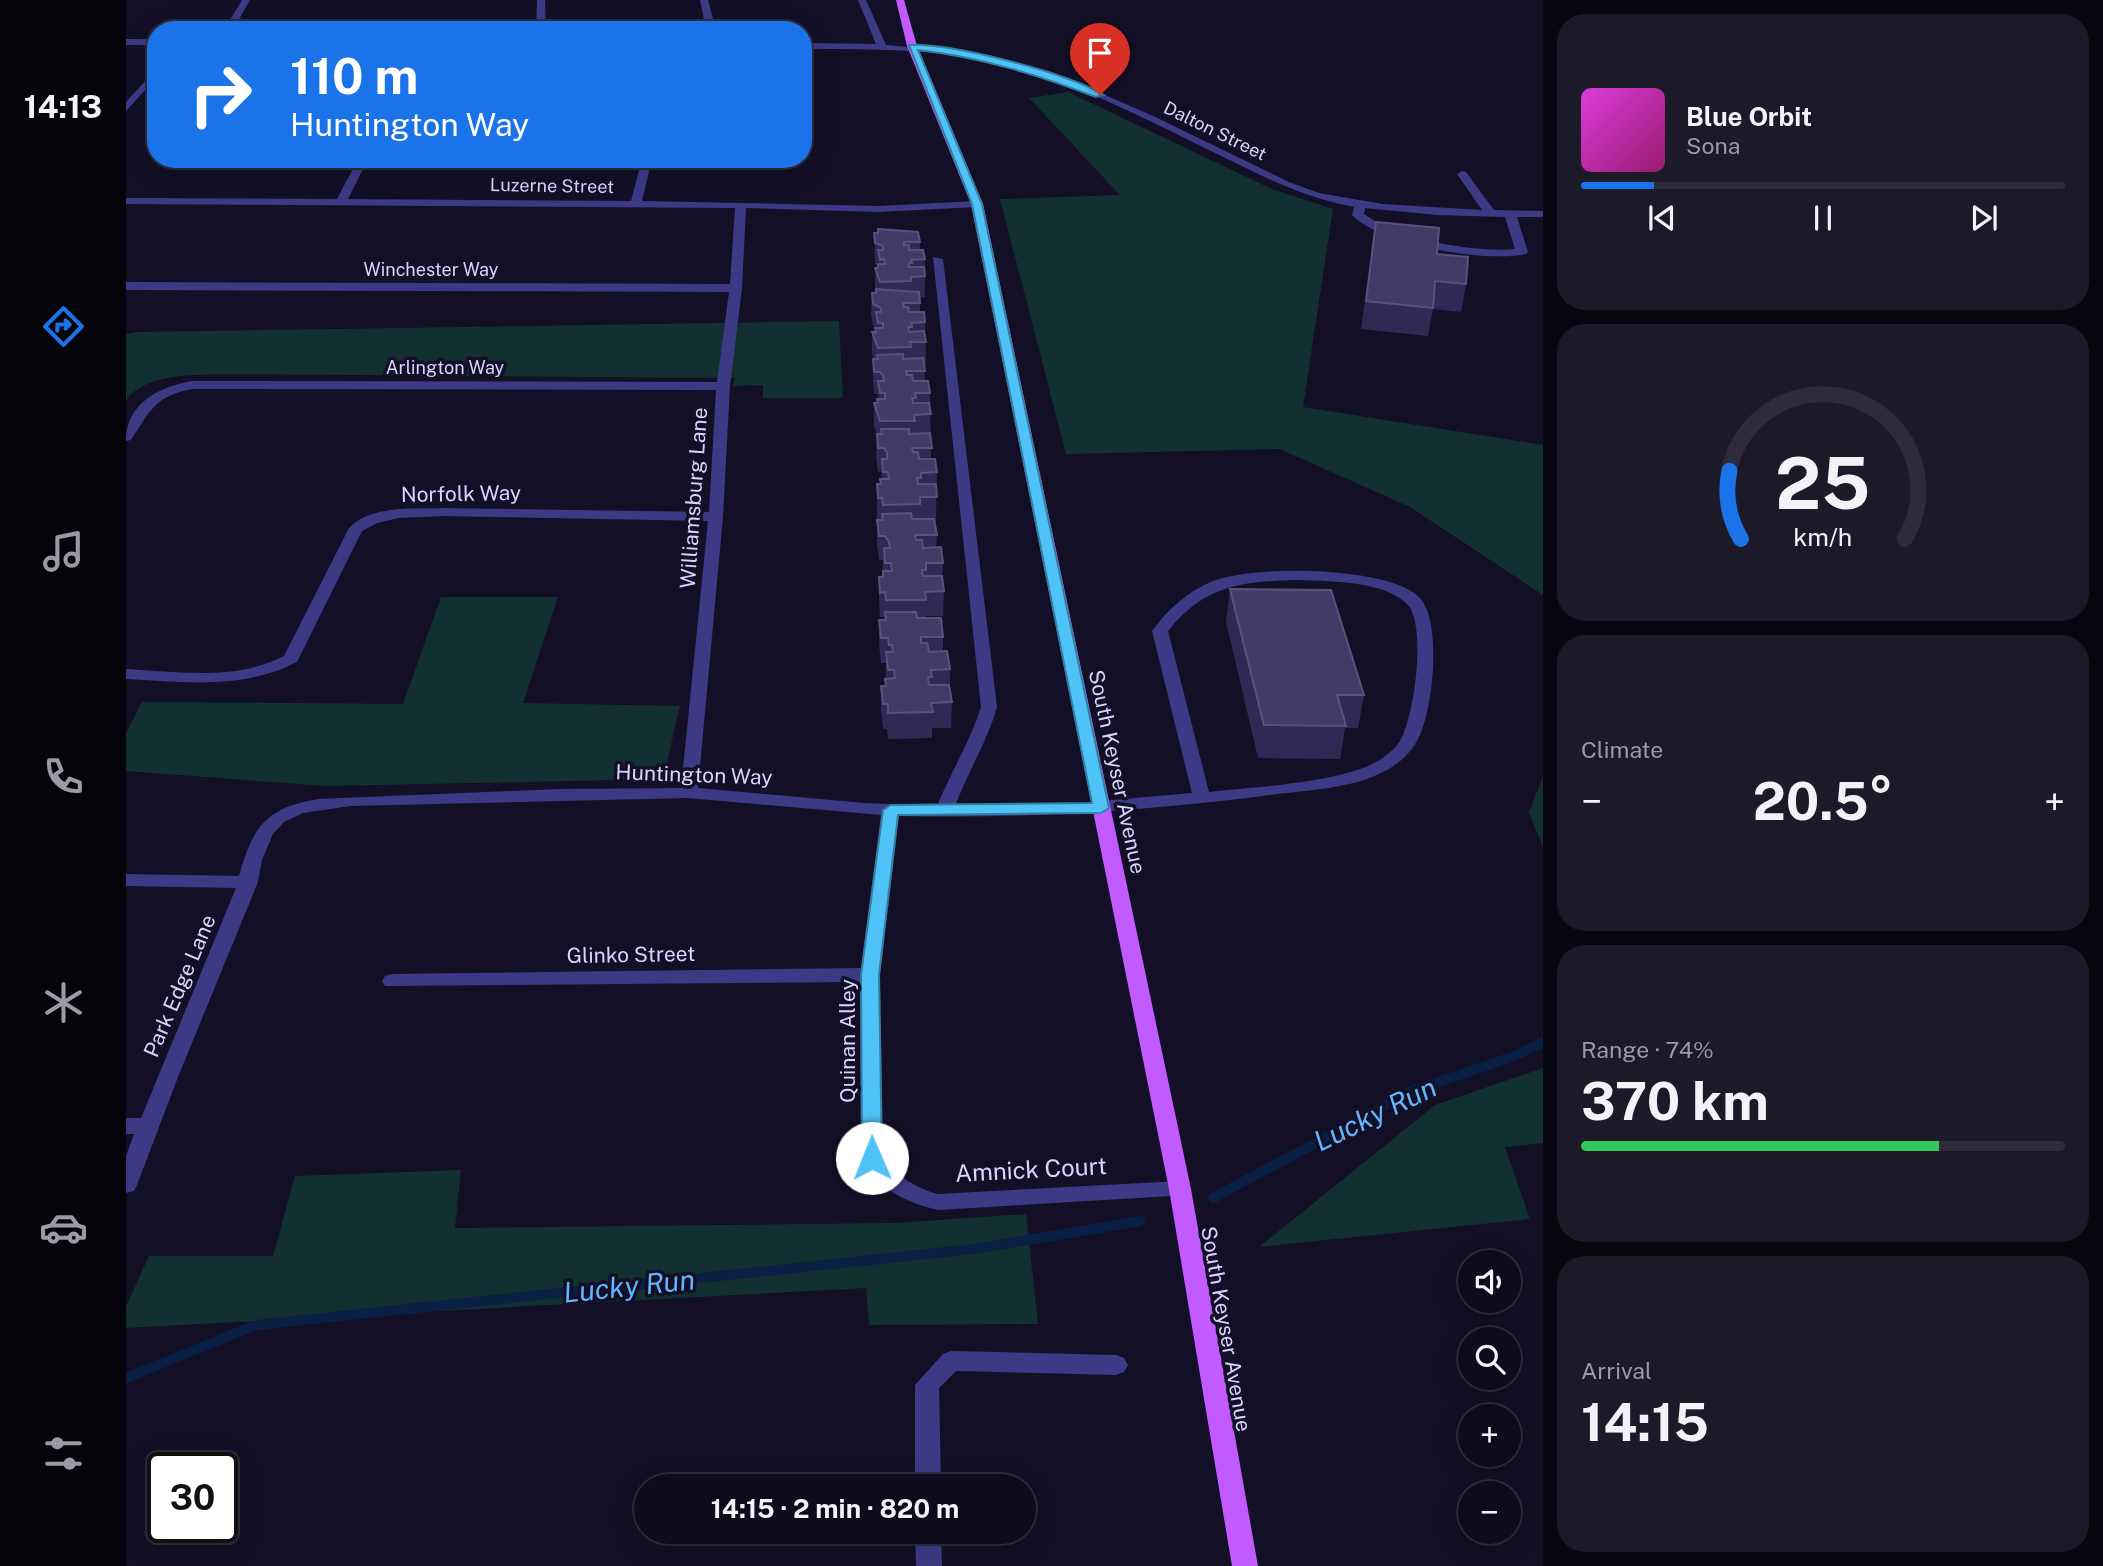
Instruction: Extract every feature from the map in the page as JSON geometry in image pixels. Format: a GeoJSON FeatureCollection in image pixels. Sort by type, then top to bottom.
{"type":"FeatureCollection","features":[{"type":"Feature","properties":{"kind":"main road","name":"South Keyser Avenue"},"geometry":{"type":"LineString","coordinates":[[900,0],[912,46],[977,204],[1180,1189],[1245,1566]]}},
{"type":"Feature","properties":{"kind":"street"},"geometry":{"type":"LineString","coordinates":[[233,21],[246,0]]}},
{"type":"Feature","properties":{"kind":"street"},"geometry":{"type":"LineString","coordinates":[[541,0],[541,21]]}},
{"type":"Feature","properties":{"kind":"street"},"geometry":{"type":"LineString","coordinates":[[704,0],[709,21]]}},
{"type":"Feature","properties":{"kind":"street"},"geometry":{"type":"LineString","coordinates":[[862,0],[883,46]]}},
{"type":"Feature","properties":{"kind":"street"},"geometry":{"type":"LineString","coordinates":[[126,42],[147,42]]}},
{"type":"Feature","properties":{"kind":"street","name":"Dalton Street"},"geometry":{"type":"LineString","coordinates":[[812,46],[912,46],[956,52],[1076,85],[1277,181],[1329,199],[1360,204],[1510,214]]}},
{"type":"Feature","properties":{"kind":"street"},"geometry":{"type":"LineString","coordinates":[[126,108],[147,83]]}},
{"type":"Feature","properties":{"kind":"street"},"geometry":{"type":"LineString","coordinates":[[341,202],[358,168]]}},
{"type":"Feature","properties":{"kind":"street"},"geometry":{"type":"LineString","coordinates":[[635,205],[645,168]]}},
{"type":"Feature","properties":{"kind":"street"},"geometry":{"type":"LineString","coordinates":[[1462,174],[1490,213]]}},
{"type":"Feature","properties":{"kind":"street","name":"Luzerne Street"},"geometry":{"type":"LineString","coordinates":[[126,201],[741,205],[879,209],[977,204]]}},
{"type":"Feature","properties":{"kind":"street"},"geometry":{"type":"LineString","coordinates":[[1360,204],[1358,215],[1374,226],[1496,256],[1522,252],[1510,214],[1543,214]]}},
{"type":"Feature","properties":{"kind":"street","name":"Williamsburg Lane"},"geometry":{"type":"LineString","coordinates":[[689,793],[716,517],[723,386],[736,288],[741,205]]}},
{"type":"Feature","properties":{"kind":"street"},"geometry":{"type":"LineString","coordinates":[[937,259],[979,602],[989,707],[981,734],[960,770],[945,810]]}},
{"type":"Feature","properties":{"kind":"street","name":"Winchester Way"},"geometry":{"type":"LineString","coordinates":[[126,286],[736,288]]}},
{"type":"Feature","properties":{"kind":"street","name":"Arlington Way"},"geometry":{"type":"LineString","coordinates":[[126,437],[151,398],[167,389],[216,384],[723,386]]}},
{"type":"Feature","properties":{"kind":"street","name":"Norfolk Way"},"geometry":{"type":"LineString","coordinates":[[126,674],[208,676],[274,670],[291,659],[356,528],[373,519],[443,512],[716,517]]}},
{"type":"Feature","properties":{"kind":"street","name":"Huntington Way"},"geometry":{"type":"LineString","coordinates":[[287,814],[313,805],[350,801],[689,793],[891,810],[1101,808],[1202,799],[1357,774],[1370,771],[1397,756],[1413,732],[1421,699],[1425,636],[1416,602],[1398,589],[1379,583],[1322,576],[1237,578],[1206,590],[1173,614],[1160,631],[1202,799]]}},
{"type":"Feature","properties":{"kind":"street","name":"Quinan Alley"},"geometry":{"type":"LineString","coordinates":[[890,1183],[872,1158],[870,975],[891,810]]}},
{"type":"Feature","properties":{"kind":"street","name":"Park Edge Lane"},"geometry":{"type":"LineString","coordinates":[[126,1185],[136,1126],[248,881],[261,838],[272,822],[287,814]]}},
{"type":"Feature","properties":{"kind":"street"},"geometry":{"type":"LineString","coordinates":[[126,880],[248,881]]}},
{"type":"Feature","properties":{"kind":"street","name":"Glinko Street"},"geometry":{"type":"LineString","coordinates":[[392,981],[870,975]]}},
{"type":"Feature","properties":{"kind":"street","name":"Amnick Court"},"geometry":{"type":"LineString","coordinates":[[890,1183],[917,1197],[938,1202],[1180,1189]]}},
{"type":"Feature","properties":{"kind":"street"},"geometry":{"type":"LineString","coordinates":[[928,1474],[927,1385],[951,1361],[1116,1366]]}},
{"type":"Feature","properties":{"kind":"street"},"geometry":{"type":"LineString","coordinates":[[928,1544],[929,1566]]}},
{"type":"Feature","properties":{"kind":"green space"},"geometry":{"type":"Polygon","coordinates":[[[1068,92],[1272,189],[1333,209],[1303,407],[1543,445],[1543,595],[1410,507],[1280,449],[1066,454],[1000,199],[1120,195],[1029,98],[1068,92]]]}},
{"type":"Feature","properties":{"kind":"green space"},"geometry":{"type":"Polygon","coordinates":[[[839,321],[843,398],[763,398],[763,385],[733,386],[735,378],[218,374],[155,381],[133,392],[126,401],[126,334],[137,332],[839,321]]]}},
{"type":"Feature","properties":{"kind":"green space"},"geometry":{"type":"Polygon","coordinates":[[[441,597],[558,597],[523,703],[680,706],[663,779],[325,786],[126,771],[126,734],[142,702],[403,704],[441,597]]]}},
{"type":"Feature","properties":{"kind":"green space"},"geometry":{"type":"Polygon","coordinates":[[[1543,776],[1543,847],[1529,813],[1543,776]]]}},
{"type":"Feature","properties":{"kind":"green space"},"geometry":{"type":"Polygon","coordinates":[[[1543,1068],[1543,1143],[1505,1147],[1530,1219],[1259,1247],[1435,1105],[1543,1068]]]}},
{"type":"Feature","properties":{"kind":"green space"},"geometry":{"type":"Polygon","coordinates":[[[461,1170],[455,1228],[895,1223],[1026,1214],[1038,1324],[869,1325],[866,1288],[126,1328],[126,1306],[149,1256],[273,1256],[295,1176],[461,1170]]]}},
{"type":"Feature","properties":{"kind":"building"},"geometry":{"type":"Polygon","coordinates":[[[1376,222],[1439,228],[1437,254],[1468,257],[1466,284],[1435,281],[1433,308],[1366,301],[1376,222]]]}},
{"type":"Feature","properties":{"kind":"building"},"geometry":{"type":"Polygon","coordinates":[[[878,229],[918,232],[920,242],[904,242],[904,245],[909,245],[909,250],[923,250],[925,259],[911,260],[909,267],[924,267],[925,276],[911,277],[911,281],[880,282],[875,268],[878,268],[878,264],[885,264],[884,259],[880,260],[878,250],[883,250],[883,246],[875,243],[874,233],[878,233],[878,229]]]}},
{"type":"Feature","properties":{"kind":"building"},"geometry":{"type":"Polygon","coordinates":[[[876,289],[919,292],[920,303],[903,303],[909,312],[924,312],[925,322],[911,323],[912,327],[908,327],[909,332],[924,331],[926,342],[910,342],[911,347],[878,348],[872,332],[876,332],[875,328],[883,328],[883,323],[878,323],[876,312],[881,312],[881,308],[873,304],[872,293],[876,293],[876,289]]]}},
{"type":"Feature","properties":{"kind":"building"},"geometry":{"type":"Polygon","coordinates":[[[903,354],[903,359],[923,358],[925,371],[906,371],[907,375],[912,375],[913,381],[928,381],[930,393],[915,393],[916,398],[912,398],[913,403],[929,403],[931,414],[914,415],[915,421],[880,421],[874,403],[878,403],[877,399],[885,399],[885,393],[880,393],[878,381],[884,381],[880,372],[874,372],[873,359],[878,359],[877,355],[903,354]]]}},
{"type":"Feature","properties":{"kind":"building"},"geometry":{"type":"Polygon","coordinates":[[[881,429],[909,429],[909,434],[930,433],[932,448],[912,448],[913,452],[918,452],[919,459],[935,459],[937,472],[921,473],[921,478],[917,478],[918,484],[936,484],[937,497],[920,497],[920,504],[883,505],[882,498],[878,498],[877,484],[881,484],[880,479],[889,479],[888,472],[883,472],[882,459],[887,459],[887,453],[884,448],[878,448],[877,434],[882,434],[881,429]]]}},
{"type":"Feature","properties":{"kind":"building"},"geometry":{"type":"Polygon","coordinates":[[[911,513],[912,519],[934,519],[937,535],[915,535],[916,540],[922,540],[923,548],[941,547],[943,563],[926,563],[926,570],[922,570],[923,576],[942,576],[944,591],[925,592],[926,600],[886,600],[885,592],[880,593],[879,577],[883,577],[883,571],[892,571],[891,563],[885,563],[884,548],[890,548],[885,536],[879,536],[877,520],[883,520],[882,514],[911,513]]]}},
{"type":"Feature","properties":{"kind":"building"},"geometry":{"type":"Polygon","coordinates":[[[1230,589],[1331,590],[1364,695],[1337,695],[1346,726],[1264,725],[1230,589]]]}},
{"type":"Feature","properties":{"kind":"building"},"geometry":{"type":"Polygon","coordinates":[[[885,612],[916,612],[917,618],[941,618],[943,637],[921,637],[921,643],[927,643],[929,652],[947,651],[950,669],[931,670],[932,677],[928,677],[929,685],[949,685],[952,702],[931,703],[933,712],[888,713],[888,704],[883,704],[881,686],[886,686],[885,679],[895,678],[894,670],[888,670],[886,652],[893,652],[892,645],[889,645],[888,638],[881,638],[879,620],[886,620],[885,612]]]}},
{"type":"Feature","properties":{"kind":"waterway","name":"Lucky Run"},"geometry":{"type":"LineString","coordinates":[[1213,1198],[1412,1091],[1512,1057],[1543,1042]]}},
{"type":"Feature","properties":{"kind":"waterway","name":"Lucky Run"},"geometry":{"type":"LineString","coordinates":[[126,1378],[256,1325],[974,1249],[1140,1221]]}},
{"type":"Feature","properties":{"kind":"route"},"geometry":{"type":"LineString","coordinates":[[872,1158],[870,975],[891,810],[1101,808],[977,204],[912,46],[956,52],[1030,70],[1100,95]]}}]}
